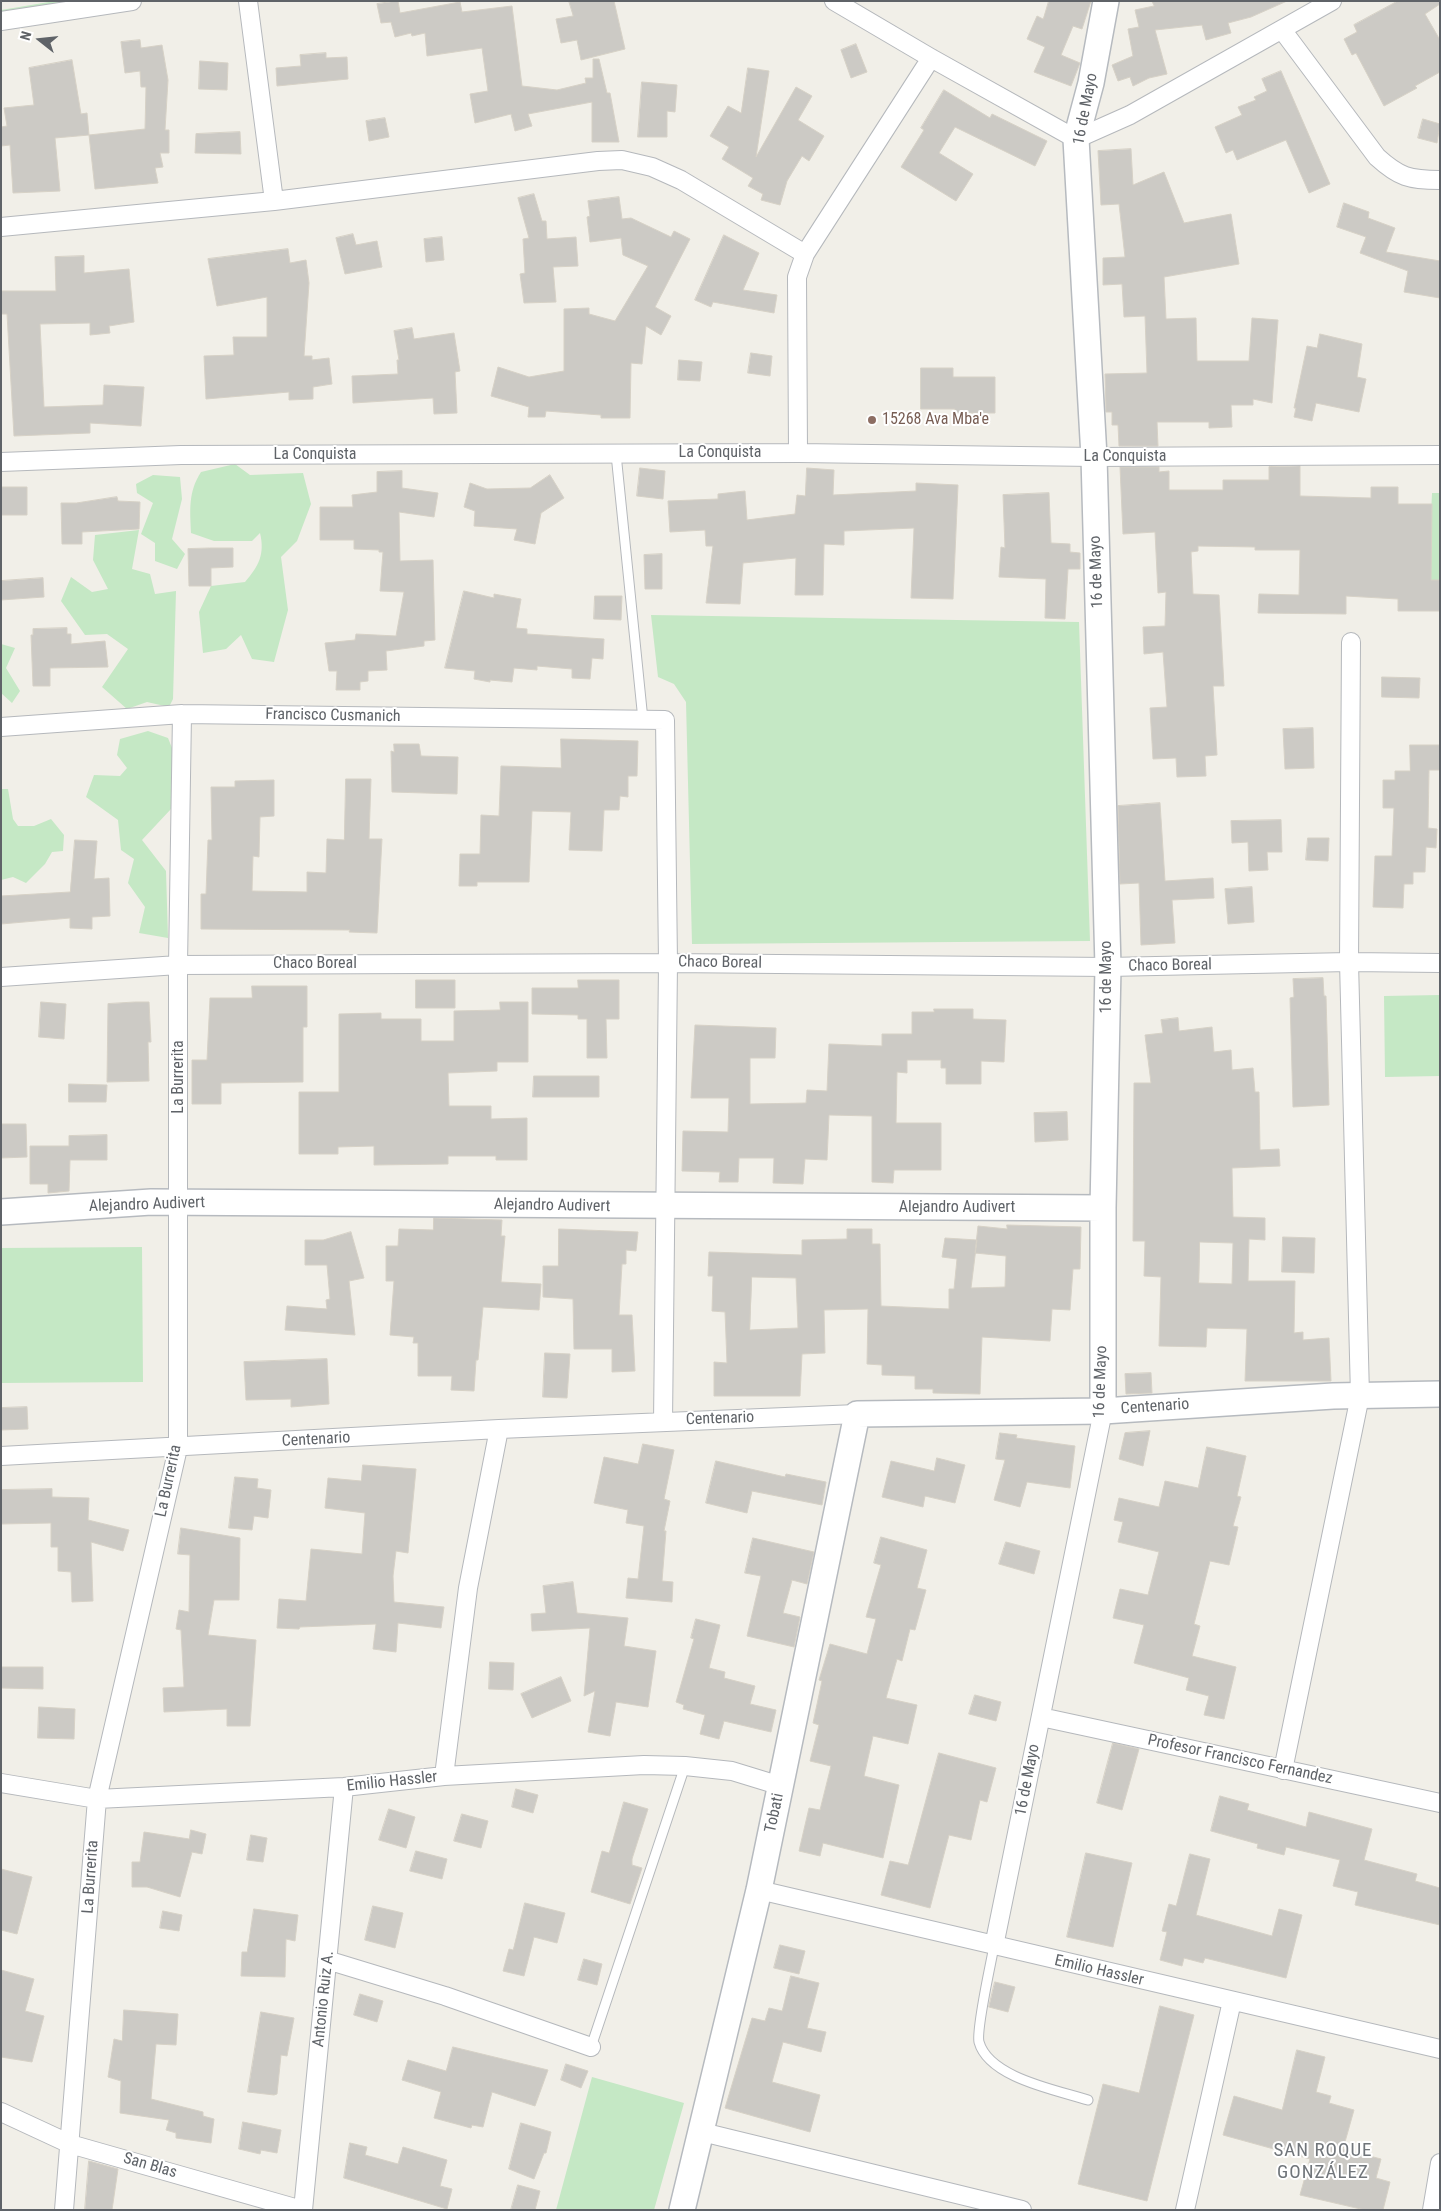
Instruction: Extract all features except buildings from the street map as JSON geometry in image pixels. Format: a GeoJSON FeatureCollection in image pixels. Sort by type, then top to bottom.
{"type":"FeatureCollection","features":[{"type":"Feature","properties":{"kind":"street"},"geometry":{"type":"LineString","coordinates":[[1,21],[132,1]]}},
{"type":"Feature","properties":{"kind":"street"},"geometry":{"type":"LineString","coordinates":[[248,1],[274,201]]}},
{"type":"Feature","properties":{"kind":"street"},"geometry":{"type":"LineString","coordinates":[[834,1],[1076,139],[1130,114],[1332,1]]}},
{"type":"Feature","properties":{"kind":"street","name":"16 de Mayo"},"geometry":{"type":"LineString","coordinates":[[994,1946],[1103,1411],[1103,1208],[1108,967],[1094,457],[1076,139],[1091,83],[1106,1]]}},
{"type":"Feature","properties":{"kind":"street"},"geometry":{"type":"LineString","coordinates":[[1283,30],[1376,157],[1395,173],[1419,180],[1440,180]]}},
{"type":"Feature","properties":{"kind":"street"},"geometry":{"type":"LineString","coordinates":[[798,453],[797,277],[805,254],[931,58]]}},
{"type":"Feature","properties":{"kind":"street"},"geometry":{"type":"LineString","coordinates":[[1,227],[274,201],[588,162],[622,160],[652,167],[681,180],[805,254]]}},
{"type":"Feature","properties":{"kind":"street","name":"La Conquista"},"geometry":{"type":"LineString","coordinates":[[1,462],[181,455],[798,453],[1094,457],[1440,455]]}},
{"type":"Feature","properties":{"kind":"street"},"geometry":{"type":"LineString","coordinates":[[1283,1770],[1360,1396],[1350,962],[1351,642]]}},
{"type":"Feature","properties":{"kind":"street","name":"Francisco Cusmanich"},"geometry":{"type":"LineString","coordinates":[[1,727],[182,714],[665,720],[668,962]]}},
{"type":"Feature","properties":{"kind":"street","name":"La Burrerita"},"geometry":{"type":"LineString","coordinates":[[64,2210],[97,1799],[178,1448],[178,965],[182,714]]}},
{"type":"Feature","properties":{"kind":"street"},"geometry":{"type":"LineString","coordinates":[[663,1422],[668,962]]}},
{"type":"Feature","properties":{"kind":"street","name":"Chaco Boreal"},"geometry":{"type":"LineString","coordinates":[[1,977],[178,965],[668,962],[1108,967],[1440,962]]}},
{"type":"Feature","properties":{"kind":"street","name":"Alejandro Audivert"},"geometry":{"type":"LineString","coordinates":[[1,1212],[179,1202],[666,1207],[1103,1208]]}},
{"type":"Feature","properties":{"kind":"street","name":"Centenario"},"geometry":{"type":"LineString","coordinates":[[1,1456],[178,1448],[499,1429],[857,1414],[1103,1411],[1360,1396],[1440,1394]]}},
{"type":"Feature","properties":{"kind":"street","name":"Tobati"},"geometry":{"type":"LineString","coordinates":[[682,2210],[759,1890],[857,1414]]}},
{"type":"Feature","properties":{"kind":"street"},"geometry":{"type":"LineString","coordinates":[[444,1776],[468,1588],[499,1429]]}},
{"type":"Feature","properties":{"kind":"street","name":"Profesor Francisco Fernandez"},"geometry":{"type":"LineString","coordinates":[[1041,1717],[1440,1804]]}},
{"type":"Feature","properties":{"kind":"street","name":"Emilio Hassler"},"geometry":{"type":"LineString","coordinates":[[1,1783],[97,1799],[344,1787],[444,1776],[644,1765],[685,1766],[732,1771],[781,1786]]}},
{"type":"Feature","properties":{"kind":"street","name":"Antonio Ruiz A."},"geometry":{"type":"LineString","coordinates":[[302,2210],[344,1787]]}},
{"type":"Feature","properties":{"kind":"street","name":"Emilio Hassler"},"geometry":{"type":"LineString","coordinates":[[759,1890],[1440,2049]]}},
{"type":"Feature","properties":{"kind":"street"},"geometry":{"type":"LineString","coordinates":[[327,1960],[445,1996],[591,2047]]}},
{"type":"Feature","properties":{"kind":"street"},"geometry":{"type":"LineString","coordinates":[[1185,2210],[1232,2001]]}},
{"type":"Feature","properties":{"kind":"street","name":"San Blas"},"geometry":{"type":"LineString","coordinates":[[1,2112],[70,2144],[302,2210]]}},
{"type":"Feature","properties":{"kind":"street"},"geometry":{"type":"LineString","coordinates":[[702,2132],[1022,2210]]}},
{"type":"Feature","properties":{"kind":"street"},"geometry":{"type":"LineString","coordinates":[[1432,2210],[1440,2163]]}},
{"type":"Feature","properties":{"kind":"lane"},"geometry":{"type":"LineString","coordinates":[[616,454],[643,720]]}},
{"type":"Feature","properties":{"kind":"lane"},"geometry":{"type":"LineString","coordinates":[[591,2047],[685,1766]]}},
{"type":"Feature","properties":{"kind":"lane"},"geometry":{"type":"LineString","coordinates":[[994,1946],[979,2041],[989,2060],[1006,2073],[1088,2100]]}},
{"type":"Feature","properties":{"kind":"green space"},"geometry":{"type":"Polygon","coordinates":[[[55,1],[85,1],[1,14],[1,10],[55,1]]]}},
{"type":"Feature","properties":{"kind":"green space"},"geometry":{"type":"Polygon","coordinates":[[[235,464],[250,475],[303,473],[311,504],[297,541],[281,557],[288,610],[274,662],[252,659],[241,635],[226,649],[203,653],[199,612],[211,586],[245,582],[254,571],[261,554],[260,533],[252,541],[214,541],[191,533],[190,509],[192,494],[201,472],[235,464]]]}},
{"type":"Feature","properties":{"kind":"green space"},"geometry":{"type":"Polygon","coordinates":[[[153,475],[180,477],[182,499],[172,539],[185,554],[177,569],[155,561],[155,543],[141,534],[153,503],[137,493],[136,484],[153,475]]]}},
{"type":"Feature","properties":{"kind":"green space"},"geometry":{"type":"Polygon","coordinates":[[[1432,493],[1440,493],[1440,584],[1428,584],[1432,493]]]}},
{"type":"Feature","properties":{"kind":"green space"},"geometry":{"type":"Polygon","coordinates":[[[139,530],[132,569],[150,574],[155,594],[176,591],[173,699],[169,707],[147,702],[127,709],[102,687],[128,649],[107,634],[85,635],[61,601],[71,577],[92,592],[108,589],[93,560],[95,535],[139,530]]]}},
{"type":"Feature","properties":{"kind":"green space"},"geometry":{"type":"Polygon","coordinates":[[[651,615],[1079,622],[1090,941],[692,944],[686,702],[674,684],[658,677],[651,615]]]}},
{"type":"Feature","properties":{"kind":"green space"},"geometry":{"type":"Polygon","coordinates":[[[1,644],[15,648],[6,668],[20,691],[12,703],[1,693],[1,644]]]}},
{"type":"Feature","properties":{"kind":"green space"},"geometry":{"type":"Polygon","coordinates":[[[148,731],[168,738],[176,758],[171,809],[142,840],[166,871],[168,938],[139,933],[145,907],[128,883],[134,859],[121,850],[118,820],[86,797],[94,775],[120,776],[127,768],[117,755],[120,739],[148,731]]]}},
{"type":"Feature","properties":{"kind":"green space"},"geometry":{"type":"Polygon","coordinates":[[[1,789],[8,789],[13,819],[18,826],[34,826],[51,819],[64,835],[63,851],[52,852],[45,864],[26,883],[13,877],[1,880],[1,789]]]}},
{"type":"Feature","properties":{"kind":"green space"},"geometry":{"type":"Polygon","coordinates":[[[1440,995],[1440,1076],[1385,1077],[1384,996],[1440,995]]]}},
{"type":"Feature","properties":{"kind":"green space"},"geometry":{"type":"Polygon","coordinates":[[[142,1247],[143,1382],[1,1383],[1,1248],[142,1247]]]}},
{"type":"Feature","properties":{"kind":"green space"},"geometry":{"type":"Polygon","coordinates":[[[592,2077],[684,2103],[654,2210],[556,2210],[592,2077]]]}},
{"type":"Feature","properties":{"kind":"place","name":"15268 Ava Mba'e"},"geometry":{"type":"Point","coordinates":[872,420]}},
{"type":"Feature","properties":{"kind":"district","name":"SAN ROQUE GONZÁLEZ"},"geometry":{"type":"Point","coordinates":[1323,2162]}}]}
